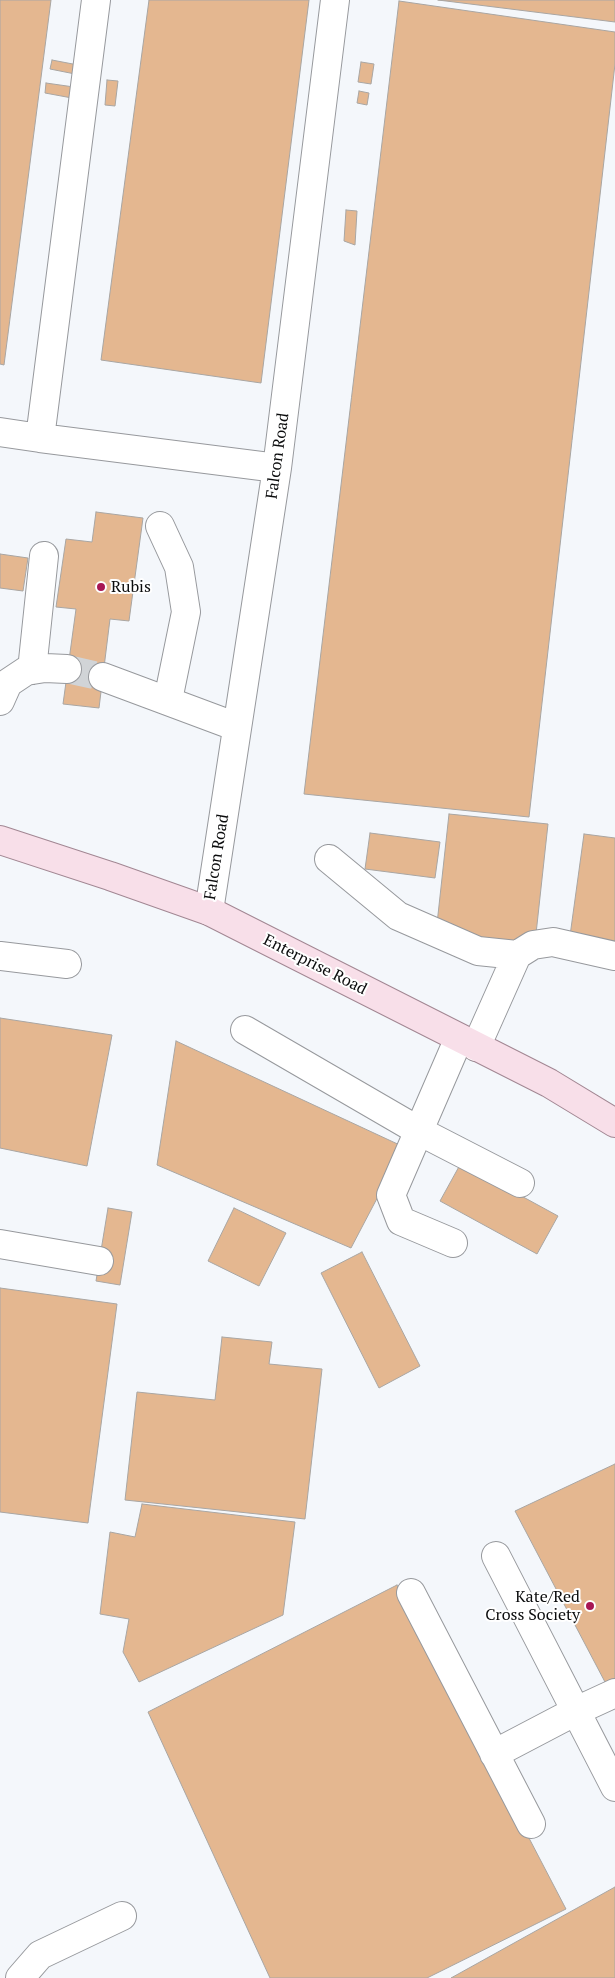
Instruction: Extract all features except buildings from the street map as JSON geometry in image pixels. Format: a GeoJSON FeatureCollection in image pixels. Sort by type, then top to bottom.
{"type":"FeatureCollection","features":[{"type":"Feature","properties":{"kind":"main road","name":"Enterprise Road"},"geometry":{"type":"LineString","coordinates":[[0,840],[209,911],[549,1083],[615,1123]]}},
{"type":"Feature","properties":{"kind":"street"},"geometry":{"type":"LineString","coordinates":[[40,438],[96,0]]}},
{"type":"Feature","properties":{"kind":"street","name":"Falcon Road"},"geometry":{"type":"LineString","coordinates":[[209,911],[277,468],[335,0]]}},
{"type":"Feature","properties":{"kind":"street"},"geometry":{"type":"LineString","coordinates":[[0,432],[277,468]]}},
{"type":"Feature","properties":{"kind":"street"},"geometry":{"type":"LineString","coordinates":[[160,526],[179,567],[186,612],[168,700]]}},
{"type":"Feature","properties":{"kind":"street"},"geometry":{"type":"LineString","coordinates":[[32,670],[44,556]]}},
{"type":"Feature","properties":{"kind":"street"},"geometry":{"type":"LineString","coordinates":[[0,701],[8,683],[26,672],[45,668],[67,669]]}},
{"type":"Feature","properties":{"kind":"street"},"geometry":{"type":"LineString","coordinates":[[103,677],[237,727]]}},
{"type":"Feature","properties":{"kind":"street"},"geometry":{"type":"LineString","coordinates":[[329,859],[398,916],[478,951],[517,954]]}},
{"type":"Feature","properties":{"kind":"street"},"geometry":{"type":"LineString","coordinates":[[453,1243],[401,1221],[390,1195],[419,1130],[517,954],[533,945],[553,942],[615,956]]}},
{"type":"Feature","properties":{"kind":"street"},"geometry":{"type":"LineString","coordinates":[[0,956],[67,964]]}},
{"type":"Feature","properties":{"kind":"street"},"geometry":{"type":"LineString","coordinates":[[245,1030],[419,1130],[520,1183]]}},
{"type":"Feature","properties":{"kind":"street"},"geometry":{"type":"LineString","coordinates":[[0,1244],[99,1262]]}},
{"type":"Feature","properties":{"kind":"street"},"geometry":{"type":"LineString","coordinates":[[496,1556],[615,1787]]}},
{"type":"Feature","properties":{"kind":"street"},"geometry":{"type":"LineString","coordinates":[[411,1593],[531,1824]]}},
{"type":"Feature","properties":{"kind":"street"},"geometry":{"type":"LineString","coordinates":[[494,1754],[615,1693]]}},
{"type":"Feature","properties":{"kind":"street"},"geometry":{"type":"LineString","coordinates":[[20,1978],[40,1955],[122,1916]]}},
{"type":"Feature","properties":{"kind":"tunnel"},"geometry":{"type":"LineString","coordinates":[[67,669],[103,677]]}},
{"type":"Feature","properties":{"kind":"place","name":"Rubis"},"geometry":{"type":"Point","coordinates":[101,587]}},
{"type":"Feature","properties":{"kind":"place","name":"Kate/Red Cross Society"},"geometry":{"type":"Point","coordinates":[590,1606]}}]}
